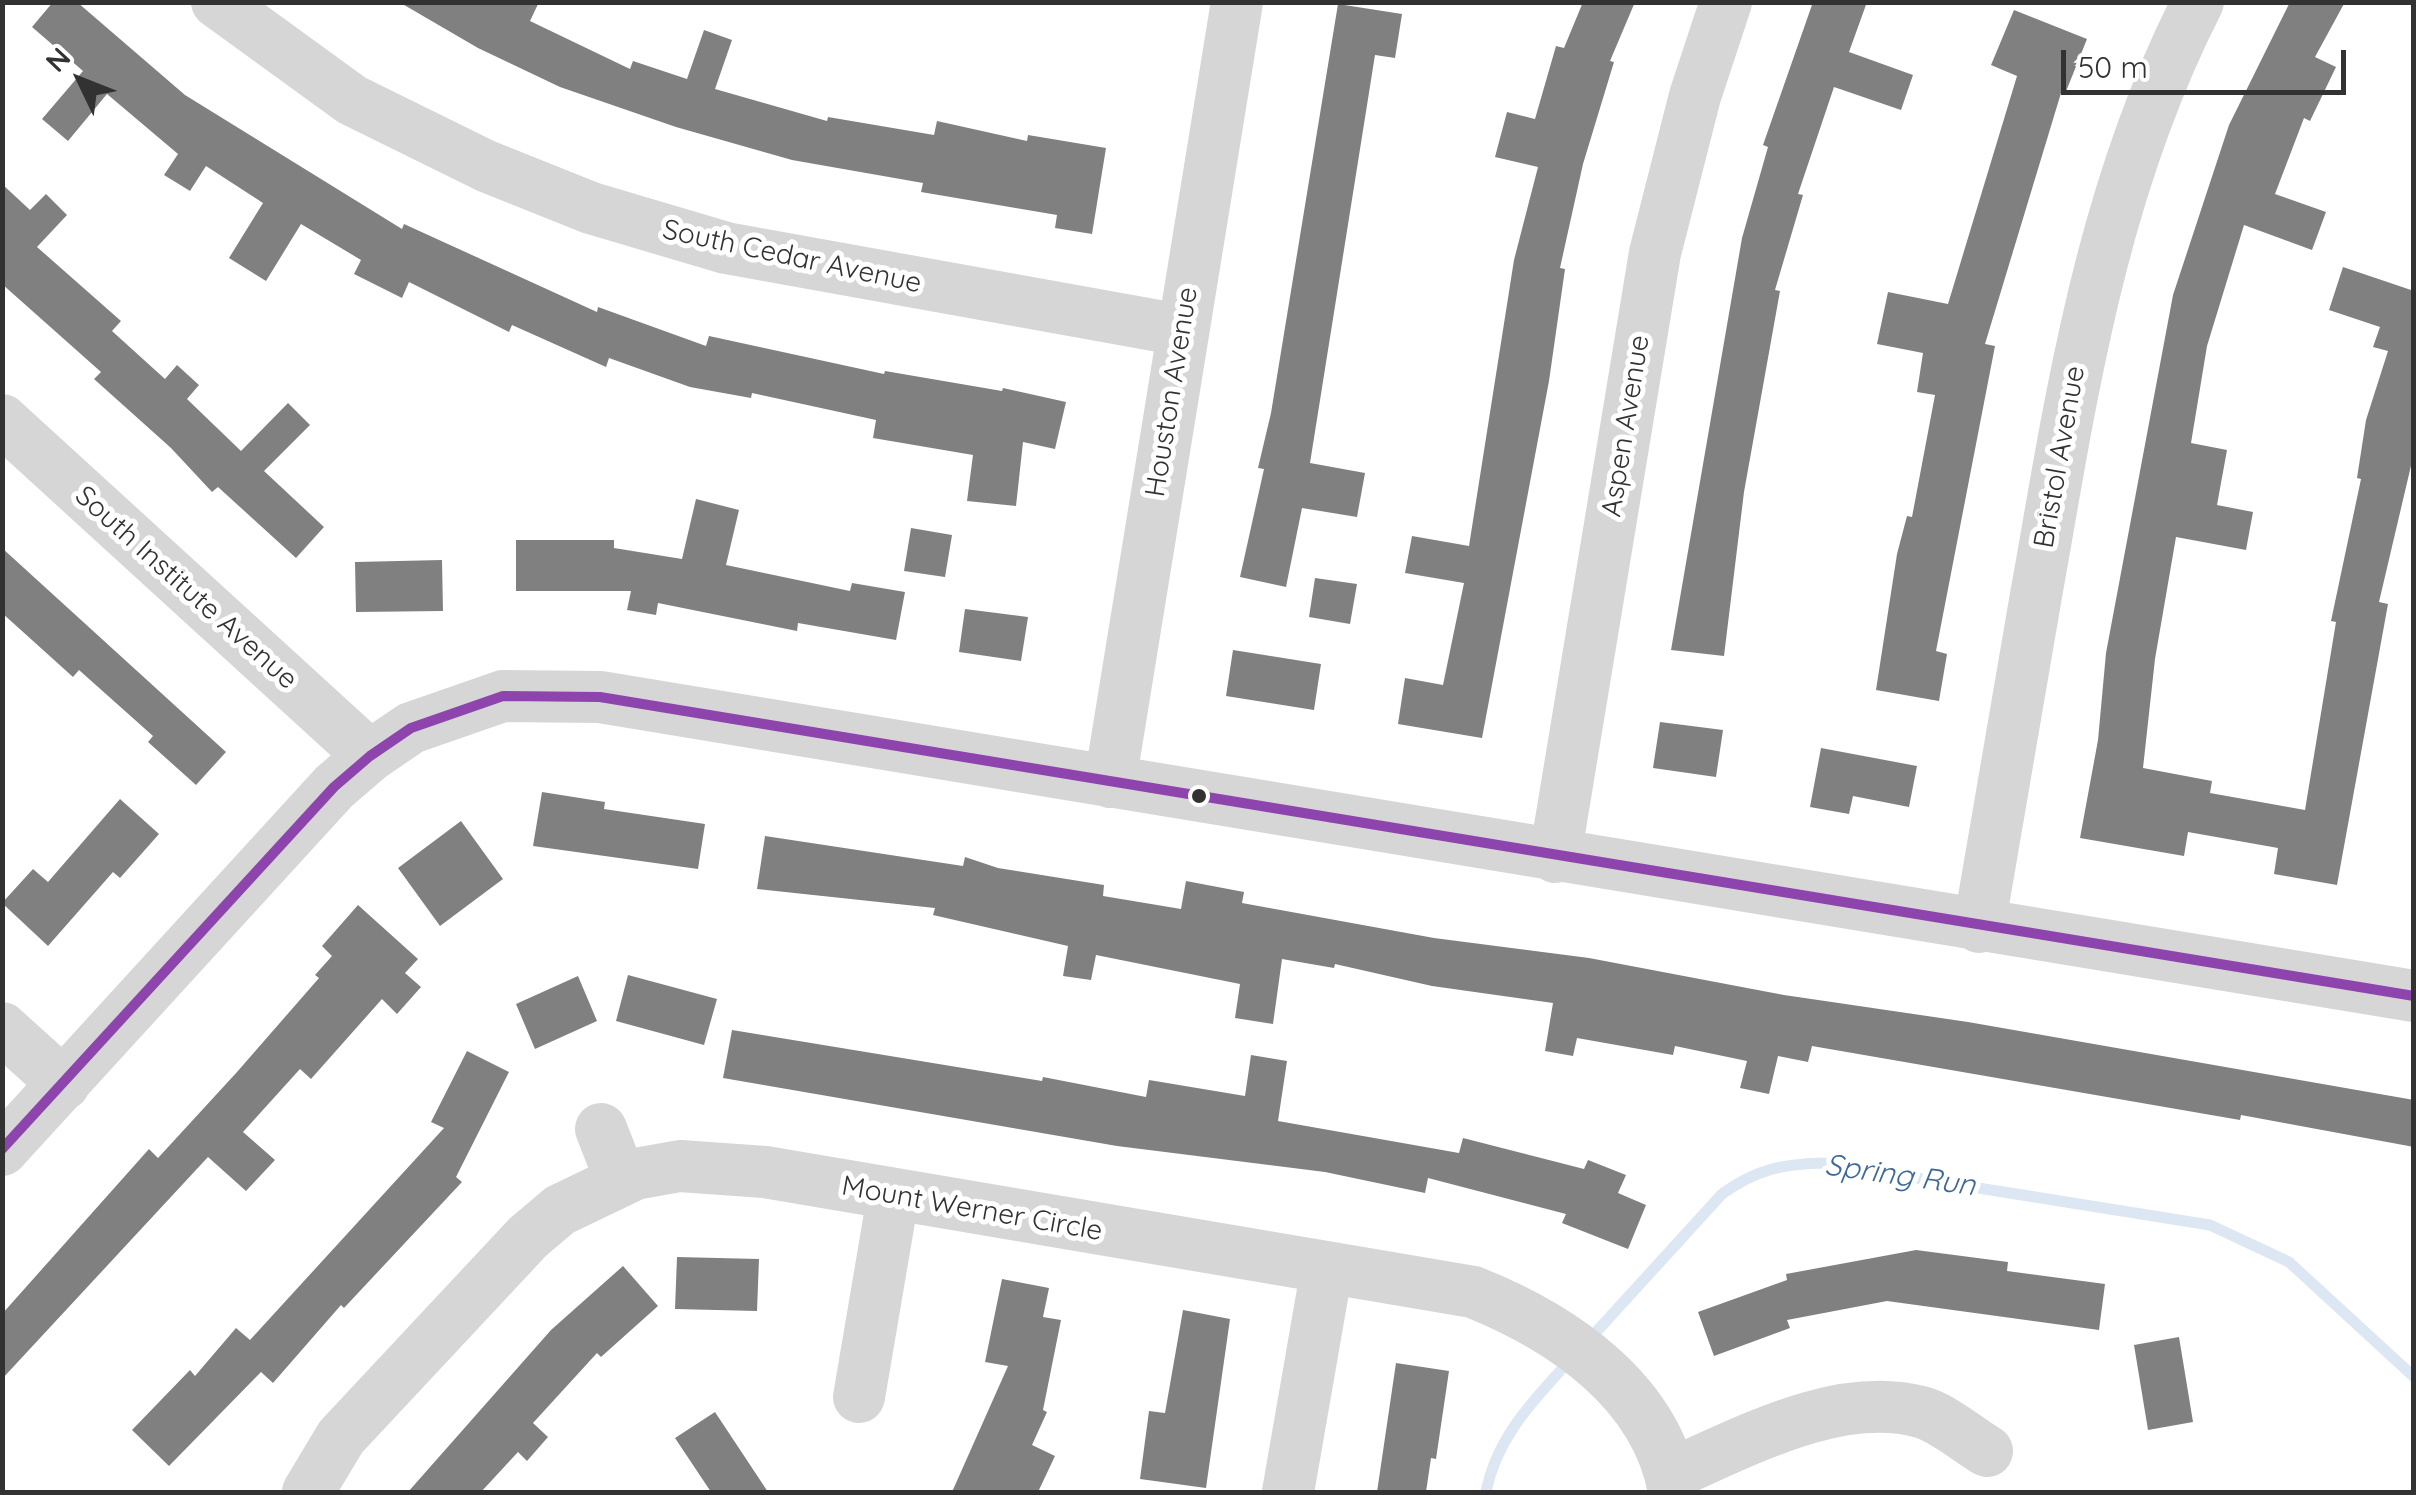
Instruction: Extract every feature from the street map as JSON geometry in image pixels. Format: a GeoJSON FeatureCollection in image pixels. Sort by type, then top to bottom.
{"type":"FeatureCollection","features":[{"type":"Feature","properties":{"kind":"street","name":"South Cedar Avenue"},"geometry":{"type":"LineString","coordinates":[[217,2],[352,100],[486,166],[591,208],[726,248],[1181,330]]}},
{"type":"Feature","properties":{"kind":"street","name":"Houston Avenue"},"geometry":{"type":"LineString","coordinates":[[1110,782],[1236,2]]}},
{"type":"Feature","properties":{"kind":"street","name":"Aspen Avenue"},"geometry":{"type":"LineString","coordinates":[[1555,857],[1654,254],[1695,96],[1726,2]]}},
{"type":"Feature","properties":{"kind":"street","name":"Bristol Avenue"},"geometry":{"type":"LineString","coordinates":[[1978,926],[2088,307],[2119,193],[2144,122],[2198,2]]}},
{"type":"Feature","properties":{"kind":"street","name":"South Institute Avenue"},"geometry":{"type":"LineString","coordinates":[[2,420],[370,756]]}},
{"type":"Feature","properties":{"kind":"street"},"geometry":{"type":"LineString","coordinates":[[2,1150],[334,786],[411,728],[503,696],[600,697],[1978,926],[2411,983]]}},
{"type":"Feature","properties":{"kind":"street"},"geometry":{"type":"LineString","coordinates":[[2,1028],[64,1084]]}},
{"type":"Feature","properties":{"kind":"street"},"geometry":{"type":"LineString","coordinates":[[601,1128],[621,1180]]}},
{"type":"Feature","properties":{"kind":"street","name":"Mount Werner Circle"},"geometry":{"type":"LineString","coordinates":[[308,1492],[341,1437],[528,1237],[560,1210],[621,1180],[680,1166],[719,1167],[1473,1292],[1581,1350],[1653,1435],[1673,1483]]}},
{"type":"Feature","properties":{"kind":"street"},"geometry":{"type":"LineString","coordinates":[[859,1397],[893,1197]]}},
{"type":"Feature","properties":{"kind":"street"},"geometry":{"type":"LineString","coordinates":[[1288,1492],[1327,1268]]}},
{"type":"Feature","properties":{"kind":"street"},"geometry":{"type":"LineString","coordinates":[[1673,1483],[1802,1422],[1846,1410],[1884,1406],[1924,1412],[1987,1451]]}},
{"type":"Feature","properties":{"kind":"building"},"geometry":{"type":"Polygon","coordinates":[[[53,2],[77,2],[185,95],[402,229],[404,224],[597,312],[598,307],[706,346],[709,336],[884,374],[885,371],[1002,391],[1003,388],[1066,402],[1055,449],[1023,442],[1016,506],[967,501],[973,455],[873,438],[876,420],[752,393],[751,398],[690,387],[609,358],[606,367],[512,325],[509,332],[409,282],[402,298],[354,274],[361,260],[301,224],[266,281],[229,258],[263,203],[206,166],[190,191],[164,175],[178,154],[107,94],[68,141],[42,119],[83,71],[32,27],[53,2]]]}},
{"type":"Feature","properties":{"kind":"building"},"geometry":{"type":"Polygon","coordinates":[[[399,2],[539,2],[530,21],[630,69],[633,61],[687,79],[704,30],[732,40],[715,89],[827,121],[828,117],[934,135],[937,121],[1027,141],[1028,135],[1106,148],[1092,234],[1055,228],[1057,215],[921,192],[923,183],[792,160],[676,127],[560,87],[478,48],[399,2]]]}},
{"type":"Feature","properties":{"kind":"building"},"geometry":{"type":"Polygon","coordinates":[[[1583,2],[1635,2],[1610,61],[1614,62],[1583,164],[1560,268],[1565,269],[1549,381],[1482,738],[1398,724],[1405,678],[1443,685],[1464,583],[1405,573],[1412,536],[1469,546],[1514,260],[1538,167],[1495,157],[1507,112],[1535,119],[1556,46],[1564,48],[1583,2]]]}},
{"type":"Feature","properties":{"kind":"building"},"geometry":{"type":"Polygon","coordinates":[[[1813,2],[1867,2],[1849,52],[1913,75],[1901,110],[1834,87],[1798,194],[1803,195],[1775,290],[1780,291],[1744,492],[1724,656],[1671,650],[1742,238],[1768,147],[1763,145],[1813,2]]]}},
{"type":"Feature","properties":{"kind":"building"},"geometry":{"type":"Polygon","coordinates":[[[2290,2],[2345,2],[2315,57],[2336,67],[2310,121],[2304,118],[2275,194],[2326,212],[2312,250],[2244,225],[2207,346],[2191,443],[2227,450],[2217,505],[2253,512],[2246,550],[2176,537],[2155,659],[2143,768],[2212,781],[2210,793],[2305,810],[2336,622],[2331,621],[2361,479],[2357,478],[2366,420],[2388,351],[2373,347],[2380,327],[2329,310],[2343,267],[2414,291],[2414,453],[2379,602],[2388,604],[2337,885],[2274,874],[2278,848],[2188,832],[2184,856],[2080,838],[2098,740],[2106,653],[2173,295],[2229,125],[2290,2]]]}},
{"type":"Feature","properties":{"kind":"building"},"geometry":{"type":"Polygon","coordinates":[[[1338,4],[1402,14],[1395,58],[1375,55],[1310,463],[1365,473],[1357,517],[1302,508],[1286,587],[1240,577],[1264,469],[1258,468],[1271,413],[1338,4]]]}},
{"type":"Feature","properties":{"kind":"building"},"geometry":{"type":"Polygon","coordinates":[[[2014,10],[2087,39],[2065,94],[2061,93],[1985,344],[1995,346],[1936,651],[1947,654],[1939,701],[1876,690],[1897,554],[1907,516],[1912,517],[1935,395],[1917,392],[1923,353],[1877,344],[1888,292],[1948,304],[2017,76],[1991,65],[2014,10]]]}},
{"type":"Feature","properties":{"kind":"building"},"geometry":{"type":"Polygon","coordinates":[[[2,184],[30,210],[46,194],[67,215],[37,247],[121,321],[112,331],[165,379],[177,365],[199,385],[187,399],[241,451],[288,403],[310,425],[264,471],[324,527],[296,558],[218,487],[212,492],[171,448],[94,379],[101,372],[2,284],[2,184]]]}},
{"type":"Feature","properties":{"kind":"building"},"geometry":{"type":"Polygon","coordinates":[[[696,499],[739,510],[726,565],[850,591],[852,583],[905,592],[896,640],[798,623],[797,631],[658,603],[656,615],[627,610],[631,591],[516,591],[516,540],[614,540],[614,548],[682,559],[696,499]]]}},
{"type":"Feature","properties":{"kind":"building"},"geometry":{"type":"Polygon","coordinates":[[[911,528],[952,535],[945,577],[904,571],[911,528]]]}},
{"type":"Feature","properties":{"kind":"building"},"geometry":{"type":"Polygon","coordinates":[[[2,548],[226,752],[196,785],[148,742],[153,736],[79,670],[73,677],[2,613],[2,548]]]}},
{"type":"Feature","properties":{"kind":"building"},"geometry":{"type":"Polygon","coordinates":[[[442,560],[443,611],[356,612],[355,562],[442,560]]]}},
{"type":"Feature","properties":{"kind":"building"},"geometry":{"type":"Polygon","coordinates":[[[1315,578],[1357,584],[1350,624],[1309,617],[1315,578]]]}},
{"type":"Feature","properties":{"kind":"building"},"geometry":{"type":"Polygon","coordinates":[[[965,609],[1028,617],[1021,661],[959,652],[965,609]]]}},
{"type":"Feature","properties":{"kind":"building"},"geometry":{"type":"Polygon","coordinates":[[[1233,650],[1321,664],[1314,710],[1226,696],[1233,650]]]}},
{"type":"Feature","properties":{"kind":"building"},"geometry":{"type":"Polygon","coordinates":[[[1660,722],[1723,730],[1716,777],[1653,768],[1660,722]]]}},
{"type":"Feature","properties":{"kind":"building"},"geometry":{"type":"Polygon","coordinates":[[[1821,748],[1917,766],[1909,807],[1853,796],[1849,814],[1810,807],[1821,748]]]}},
{"type":"Feature","properties":{"kind":"building"},"geometry":{"type":"Polygon","coordinates":[[[542,792],[605,802],[604,809],[705,824],[698,869],[533,846],[542,792]]]}},
{"type":"Feature","properties":{"kind":"building"},"geometry":{"type":"Polygon","coordinates":[[[120,799],[159,834],[120,878],[113,872],[48,946],[2,903],[33,869],[48,882],[120,799]]]}},
{"type":"Feature","properties":{"kind":"building"},"geometry":{"type":"Polygon","coordinates":[[[461,821],[503,879],[440,926],[398,868],[461,821]]]}},
{"type":"Feature","properties":{"kind":"building"},"geometry":{"type":"Polygon","coordinates":[[[765,836],[963,866],[965,857],[998,868],[1104,885],[1103,896],[1181,909],[1186,881],[1244,892],[1242,903],[1434,938],[1589,958],[1784,995],[1968,1022],[2414,1100],[2414,1147],[1812,1046],[1808,1062],[1778,1056],[1769,1094],[1740,1088],[1747,1061],[1675,1046],[1673,1055],[1577,1038],[1573,1056],[1545,1051],[1553,1003],[1432,986],[1335,964],[1334,968],[1282,959],[1273,1024],[1235,1018],[1240,984],[1096,955],[1091,980],[1063,976],[1068,946],[933,915],[935,908],[757,889],[765,836]]]}},
{"type":"Feature","properties":{"kind":"building"},"geometry":{"type":"Polygon","coordinates":[[[358,905],[418,959],[405,973],[421,987],[397,1014],[382,999],[311,1079],[300,1069],[243,1132],[275,1160],[246,1191],[208,1157],[2,1379],[2,1314],[149,1149],[158,1158],[319,978],[315,975],[332,956],[322,946],[358,905]]]}},
{"type":"Feature","properties":{"kind":"building"},"geometry":{"type":"Polygon","coordinates":[[[628,975],[717,999],[704,1045],[616,1021],[628,975]]]}},
{"type":"Feature","properties":{"kind":"building"},"geometry":{"type":"Polygon","coordinates":[[[578,976],[597,1021],[535,1049],[516,1004],[578,976]]]}},
{"type":"Feature","properties":{"kind":"building"},"geometry":{"type":"Polygon","coordinates":[[[732,1030],[1042,1081],[1043,1077],[1146,1097],[1149,1080],[1245,1096],[1251,1055],[1287,1061],[1278,1121],[1459,1153],[1463,1138],[1584,1169],[1588,1160],[1626,1175],[1618,1193],[1646,1205],[1628,1249],[1562,1223],[1566,1214],[1428,1178],[1425,1193],[1325,1172],[1117,1146],[723,1078],[732,1030]]]}},
{"type":"Feature","properties":{"kind":"building"},"geometry":{"type":"Polygon","coordinates":[[[467,1051],[509,1072],[456,1177],[462,1182],[344,1308],[341,1305],[273,1383],[261,1372],[169,1466],[132,1430],[190,1370],[195,1376],[236,1328],[250,1340],[444,1128],[431,1122],[467,1051]]]}},
{"type":"Feature","properties":{"kind":"building"},"geometry":{"type":"Polygon","coordinates":[[[1916,1250],[2008,1262],[2007,1271],[2105,1284],[2099,1330],[1887,1301],[1787,1320],[1790,1328],[1714,1356],[1698,1312],[1787,1280],[1786,1274],[1916,1250]]]}},
{"type":"Feature","properties":{"kind":"building"},"geometry":{"type":"Polygon","coordinates":[[[677,1257],[759,1259],[757,1311],[675,1309],[677,1257]]]}},
{"type":"Feature","properties":{"kind":"building"},"geometry":{"type":"Polygon","coordinates":[[[623,1266],[658,1306],[601,1357],[597,1353],[533,1423],[548,1437],[527,1461],[518,1452],[481,1492],[408,1492],[551,1330],[623,1266]]]}},
{"type":"Feature","properties":{"kind":"building"},"geometry":{"type":"Polygon","coordinates":[[[1002,1279],[1049,1288],[1043,1317],[1061,1320],[1043,1410],[1047,1412],[1032,1445],[1055,1456],[1038,1492],[952,1492],[1008,1366],[985,1362],[1002,1279]]]}},
{"type":"Feature","properties":{"kind":"building"},"geometry":{"type":"Polygon","coordinates":[[[1183,1310],[1230,1319],[1206,1488],[1140,1479],[1149,1411],[1165,1413],[1183,1310]]]}},
{"type":"Feature","properties":{"kind":"building"},"geometry":{"type":"Polygon","coordinates":[[[2179,1337],[2193,1422],[2148,1430],[2134,1345],[2179,1337]]]}},
{"type":"Feature","properties":{"kind":"building"},"geometry":{"type":"Polygon","coordinates":[[[1396,1363],[1449,1371],[1436,1459],[1431,1458],[1426,1492],[1377,1492],[1396,1363]]]}},
{"type":"Feature","properties":{"kind":"building"},"geometry":{"type":"Polygon","coordinates":[[[715,1412],[768,1492],[711,1492],[675,1438],[715,1412]]]}},
{"type":"Feature","properties":{"kind":"waterway","name":"Spring Run"},"geometry":{"type":"LineString","coordinates":[[1587,1342],[1722,1194],[1769,1170],[1822,1163],[2210,1225],[2289,1262],[2414,1377]]}},
{"type":"Feature","properties":{"kind":"waterway","name":"Spring Run"},"geometry":{"type":"LineString","coordinates":[[1486,1492],[1508,1436],[1571,1359]]}},
{"type":"Feature","properties":{"kind":"transit line"},"geometry":{"type":"LineString","coordinates":[[2,1149],[334,787],[411,728],[503,696],[600,697],[2414,996]]}}]}
